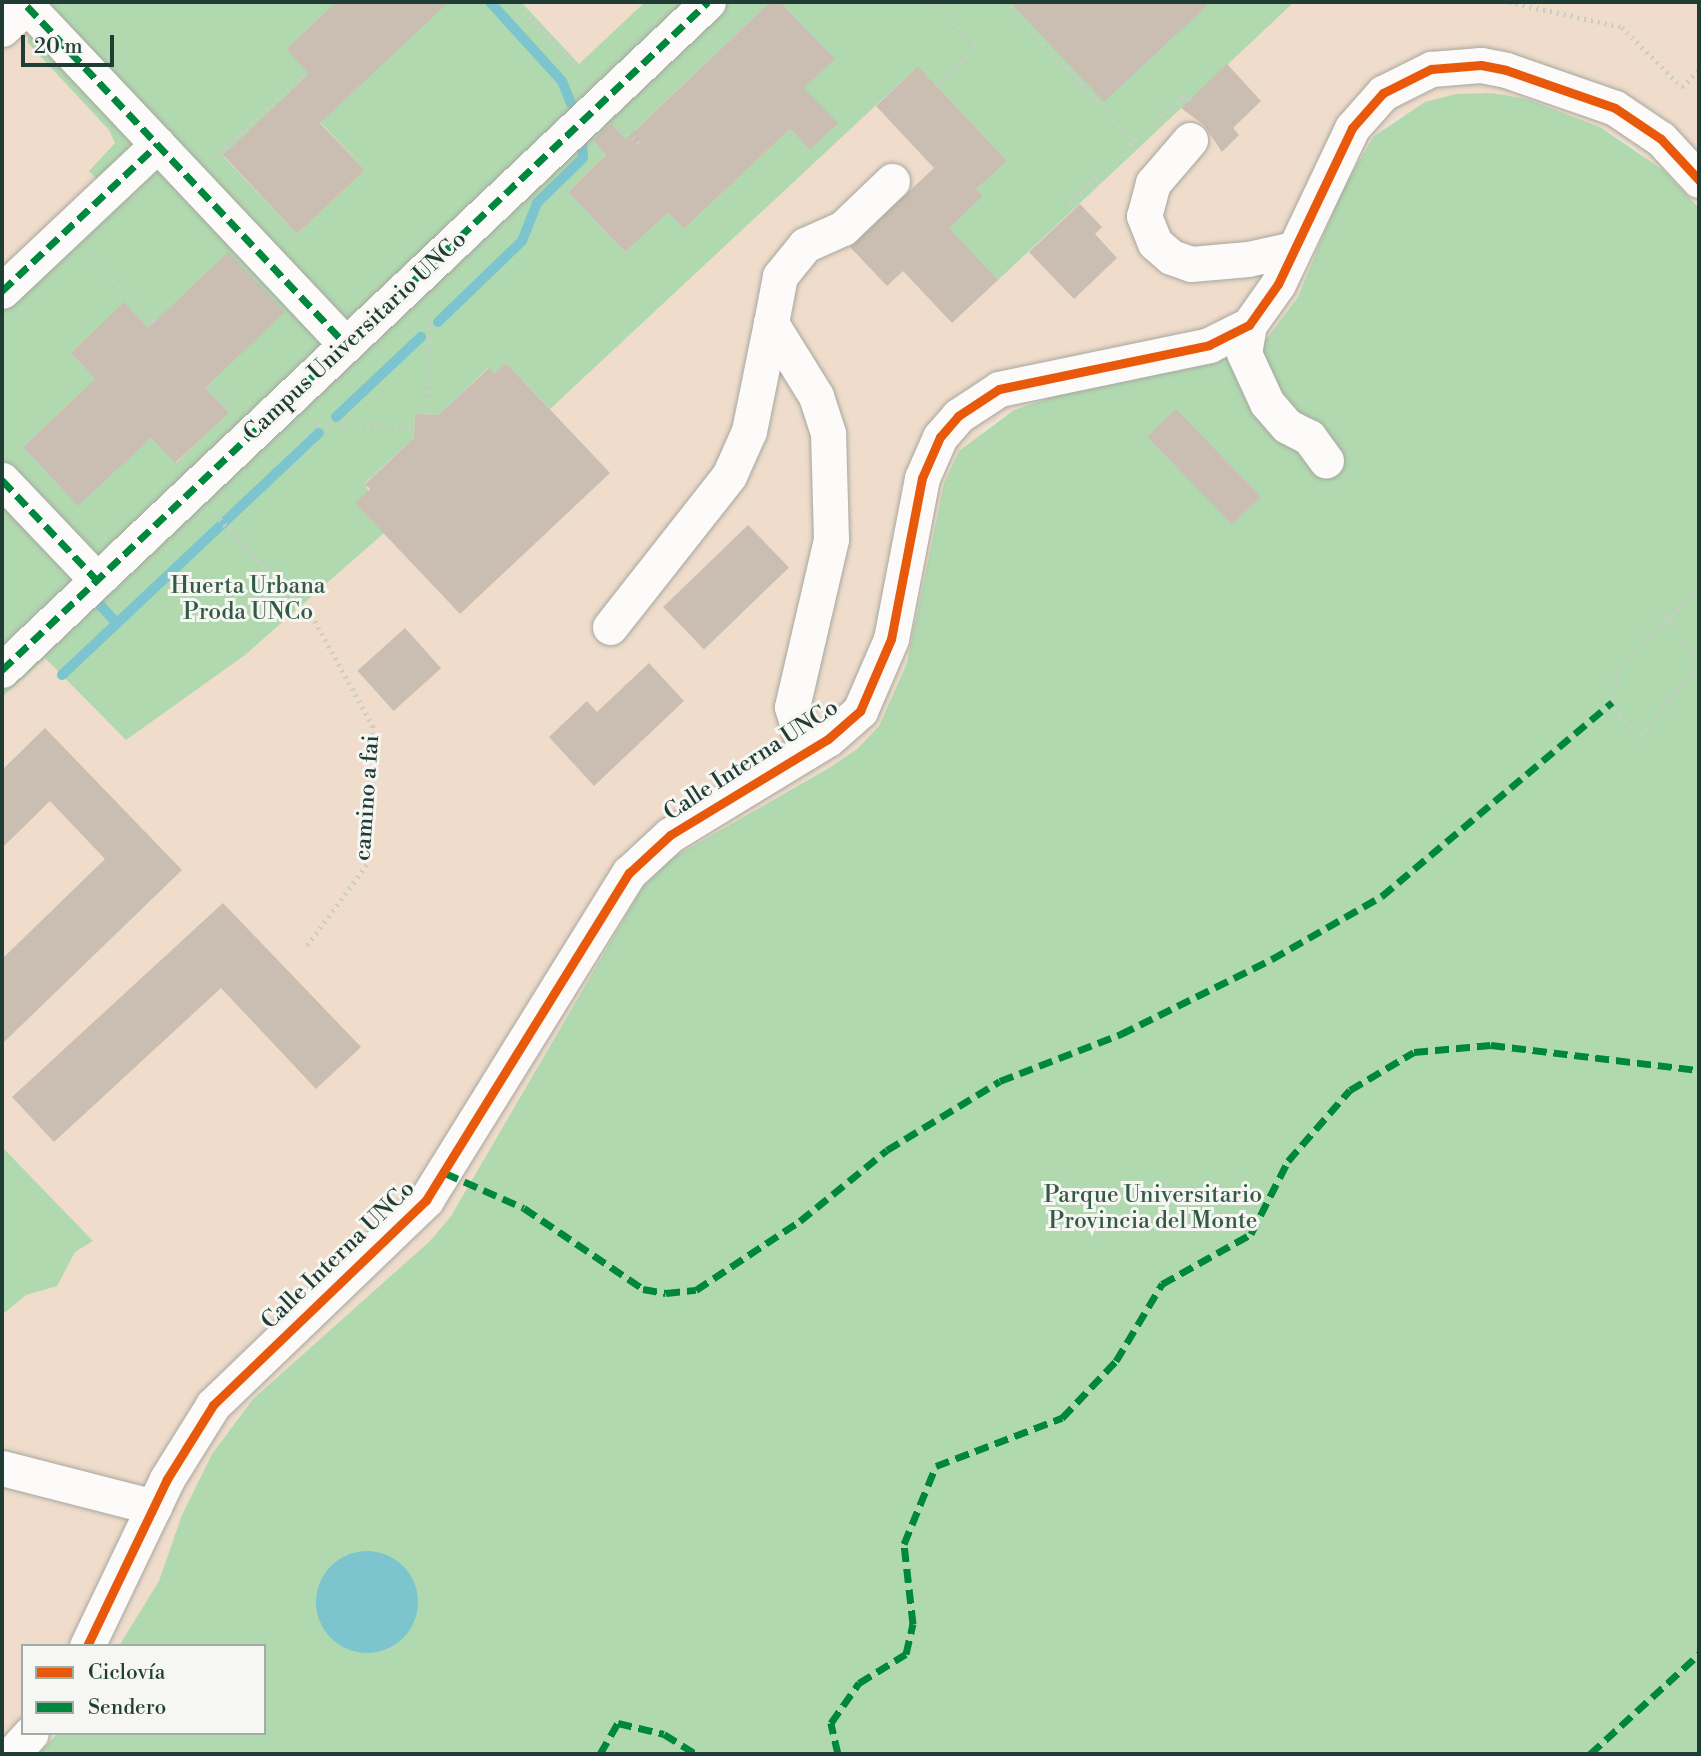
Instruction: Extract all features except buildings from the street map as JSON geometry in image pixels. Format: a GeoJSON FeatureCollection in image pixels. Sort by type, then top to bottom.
{"type":"FeatureCollection","features":[{"type":"Feature","properties":{"kind":"street","name":"Campus Universitario UNCo"},"geometry":{"type":"LineString","coordinates":[[2,670],[708,2]]}},
{"type":"Feature","properties":{"kind":"street"},"geometry":{"type":"LineString","coordinates":[[2,29],[29,4],[346,344]]}},
{"type":"Feature","properties":{"kind":"street","name":"Calle Interna UNCo"},"geometry":{"type":"LineString","coordinates":[[88,1644],[154,1507],[213,1405],[426,1200],[629,873],[670,835],[844,727],[872,690],[899,609],[922,478],[940,437],[958,416],[999,389],[1209,345],[1249,324],[1278,284],[1352,128],[1383,93],[1431,69],[1481,65],[1506,70],[1615,108],[1661,139],[1699,180]]}},
{"type":"Feature","properties":{"kind":"street"},"geometry":{"type":"LineString","coordinates":[[1191,140],[1153,183],[1144,216],[1155,243],[1171,257],[1191,264],[1248,260],[1293,249]]}},
{"type":"Feature","properties":{"kind":"street"},"geometry":{"type":"LineString","coordinates":[[2,291],[158,144]]}},
{"type":"Feature","properties":{"kind":"street"},"geometry":{"type":"LineString","coordinates":[[610,627],[729,476],[749,430],[780,276],[805,246],[843,228],[892,181]]}},
{"type":"Feature","properties":{"kind":"street"},"geometry":{"type":"LineString","coordinates":[[771,323],[816,396],[828,433],[831,539],[792,707],[806,752]]}},
{"type":"Feature","properties":{"kind":"street"},"geometry":{"type":"LineString","coordinates":[[1249,324],[1244,354],[1267,403],[1287,426],[1309,437],[1326,460]]}},
{"type":"Feature","properties":{"kind":"street"},"geometry":{"type":"LineString","coordinates":[[2,480],[97,580]]}},
{"type":"Feature","properties":{"kind":"street"},"geometry":{"type":"LineString","coordinates":[[2,1468],[154,1507]]}},
{"type":"Feature","properties":{"kind":"street"},"geometry":{"type":"LineString","coordinates":[[12,1754],[29,1735]]}},
{"type":"Feature","properties":{"kind":"path"},"geometry":{"type":"LineString","coordinates":[[515,2],[606,99]]}},
{"type":"Feature","properties":{"kind":"path"},"geometry":{"type":"LineString","coordinates":[[934,2],[977,47],[936,86]]}},
{"type":"Feature","properties":{"kind":"path"},"geometry":{"type":"LineString","coordinates":[[1004,2],[1135,142]]}},
{"type":"Feature","properties":{"kind":"path"},"geometry":{"type":"LineString","coordinates":[[1508,2],[1622,27],[1682,87],[1699,70]]}},
{"type":"Feature","properties":{"kind":"path"},"geometry":{"type":"LineString","coordinates":[[191,179],[306,72]]}},
{"type":"Feature","properties":{"kind":"path"},"geometry":{"type":"LineString","coordinates":[[1075,209],[1069,203],[1185,94],[1190,100]]}},
{"type":"Feature","properties":{"kind":"path"},"geometry":{"type":"LineString","coordinates":[[67,230],[154,323]]}},
{"type":"Feature","properties":{"kind":"path"},"geometry":{"type":"LineString","coordinates":[[427,414],[432,263]]}},
{"type":"Feature","properties":{"kind":"path"},"geometry":{"type":"LineString","coordinates":[[262,424],[414,426]]}},
{"type":"Feature","properties":{"kind":"path"},"geometry":{"type":"LineString","coordinates":[[1669,616],[1697,662],[1642,735],[1620,716],[1612,702],[1620,665],[1669,616],[1699,589]]}},
{"type":"Feature","properties":{"kind":"shaded area"},"geometry":{"type":"Polygon","coordinates":[[[2,2],[1699,2],[1699,208],[1634,147],[1600,127],[1527,99],[1398,116],[1374,136],[1357,160],[1298,297],[1267,338],[1244,353],[1218,362],[1061,394],[1014,410],[983,429],[907,663],[879,726],[857,749],[829,768],[672,858],[642,888],[451,1216],[430,1241],[253,1399],[212,1454],[182,1515],[159,1581],[151,1644],[21,1644],[21,1735],[179,1735],[193,1754],[2,1754],[2,2]]]}},
{"type":"Feature","properties":{"kind":"green space","name":"Huerta Urbana Proda UNCo"},"geometry":{"type":"Polygon","coordinates":[[[55,2],[336,2],[286,49],[339,105],[440,9],[433,2],[521,2],[579,64],[645,2],[770,2],[635,130],[637,151],[611,123],[593,140],[606,155],[568,192],[625,252],[668,213],[684,229],[790,129],[810,150],[837,123],[791,100],[834,59],[780,2],[1294,2],[998,280],[948,228],[982,196],[976,189],[1006,160],[918,66],[550,409],[506,363],[494,374],[488,368],[438,415],[415,414],[414,438],[365,483],[384,533],[245,655],[126,740],[45,658],[2,697],[2,284],[104,187],[89,171],[115,143],[109,130],[27,42],[32,23],[55,2]],[[291,91],[223,156],[297,234],[365,170],[291,91]],[[228,253],[148,328],[124,303],[71,353],[95,379],[23,447],[78,505],[151,438],[176,463],[228,413],[205,388],[228,253]]]}},
{"type":"Feature","properties":{"kind":"green space","name":"Parque Universitario Provincia del Monte"},"geometry":{"type":"Polygon","coordinates":[[[1492,93],[1527,99],[1600,127],[1663,170],[1699,208],[1699,1754],[38,1754],[56,1735],[266,1735],[266,1644],[120,1644],[159,1581],[182,1515],[212,1454],[253,1399],[430,1241],[451,1216],[642,888],[672,858],[829,768],[857,749],[879,726],[907,663],[944,483],[959,451],[1014,410],[1061,394],[1218,362],[1267,338],[1298,297],[1343,188],[1374,136],[1425,102],[1456,94],[1492,93]]]}},
{"type":"Feature","properties":{"kind":"green space"},"geometry":{"type":"Polygon","coordinates":[[[2,1147],[93,1241],[75,1252],[57,1286],[26,1295],[2,1315],[2,1147]]]}},
{"type":"Feature","properties":{"kind":"water"},"geometry":{"type":"Polygon","coordinates":[[[367,1551],[386,1555],[403,1566],[414,1583],[418,1602],[414,1621],[403,1638],[386,1649],[367,1653],[348,1649],[331,1638],[320,1621],[316,1602],[320,1583],[331,1566],[348,1555],[367,1551]]]}},
{"type":"Feature","properties":{"kind":"waterway"},"geometry":{"type":"LineString","coordinates":[[490,2],[562,81],[571,103]]}},
{"type":"Feature","properties":{"kind":"waterway"},"geometry":{"type":"LineString","coordinates":[[438,322],[522,241],[537,203],[583,158],[582,143]]}},
{"type":"Feature","properties":{"kind":"waterway"},"geometry":{"type":"LineString","coordinates":[[336,417],[421,337]]}},
{"type":"Feature","properties":{"kind":"waterway"},"geometry":{"type":"LineString","coordinates":[[62,675],[319,433]]}},
{"type":"Feature","properties":{"kind":"waterway"},"geometry":{"type":"LineString","coordinates":[[99,604],[117,623]]}},
{"type":"Feature","properties":{"kind":"marked path"},"geometry":{"type":"LineString","coordinates":[[2,670],[708,2]]}},
{"type":"Feature","properties":{"kind":"marked path"},"geometry":{"type":"LineString","coordinates":[[27,6],[346,344]]}},
{"type":"Feature","properties":{"kind":"marked path"},"geometry":{"type":"LineString","coordinates":[[2,291],[158,144]]}},
{"type":"Feature","properties":{"kind":"marked path"},"geometry":{"type":"LineString","coordinates":[[2,480],[97,580]]}},
{"type":"Feature","properties":{"kind":"marked path"},"geometry":{"type":"LineString","coordinates":[[445,1173],[524,1208],[643,1289],[666,1293],[696,1290],[800,1221],[887,1150],[1000,1081],[1121,1034],[1272,959],[1382,896],[1612,702]]}},
{"type":"Feature","properties":{"kind":"marked path"},"geometry":{"type":"LineString","coordinates":[[838,1754],[831,1723],[859,1683],[906,1654],[913,1624],[904,1544],[936,1466],[1062,1418],[1116,1361],[1162,1284],[1251,1234],[1288,1161],[1350,1090],[1414,1052],[1491,1045],[1699,1070]]}},
{"type":"Feature","properties":{"kind":"marked path"},"geometry":{"type":"LineString","coordinates":[[1590,1754],[1699,1654]]}},
{"type":"Feature","properties":{"kind":"marked path"},"geometry":{"type":"LineString","coordinates":[[600,1754],[618,1723],[664,1734],[696,1754]]}},
{"type":"Feature","properties":{"kind":"cycle path"},"geometry":{"type":"LineString","coordinates":[[88,1644],[167,1479],[213,1405],[426,1200],[629,873],[670,835],[828,739],[860,711],[891,639],[922,478],[940,437],[958,416],[999,389],[1209,345],[1249,325],[1278,284],[1352,128],[1383,93],[1431,69],[1481,65],[1506,70],[1615,108],[1661,139],[1699,180]]}}]}
